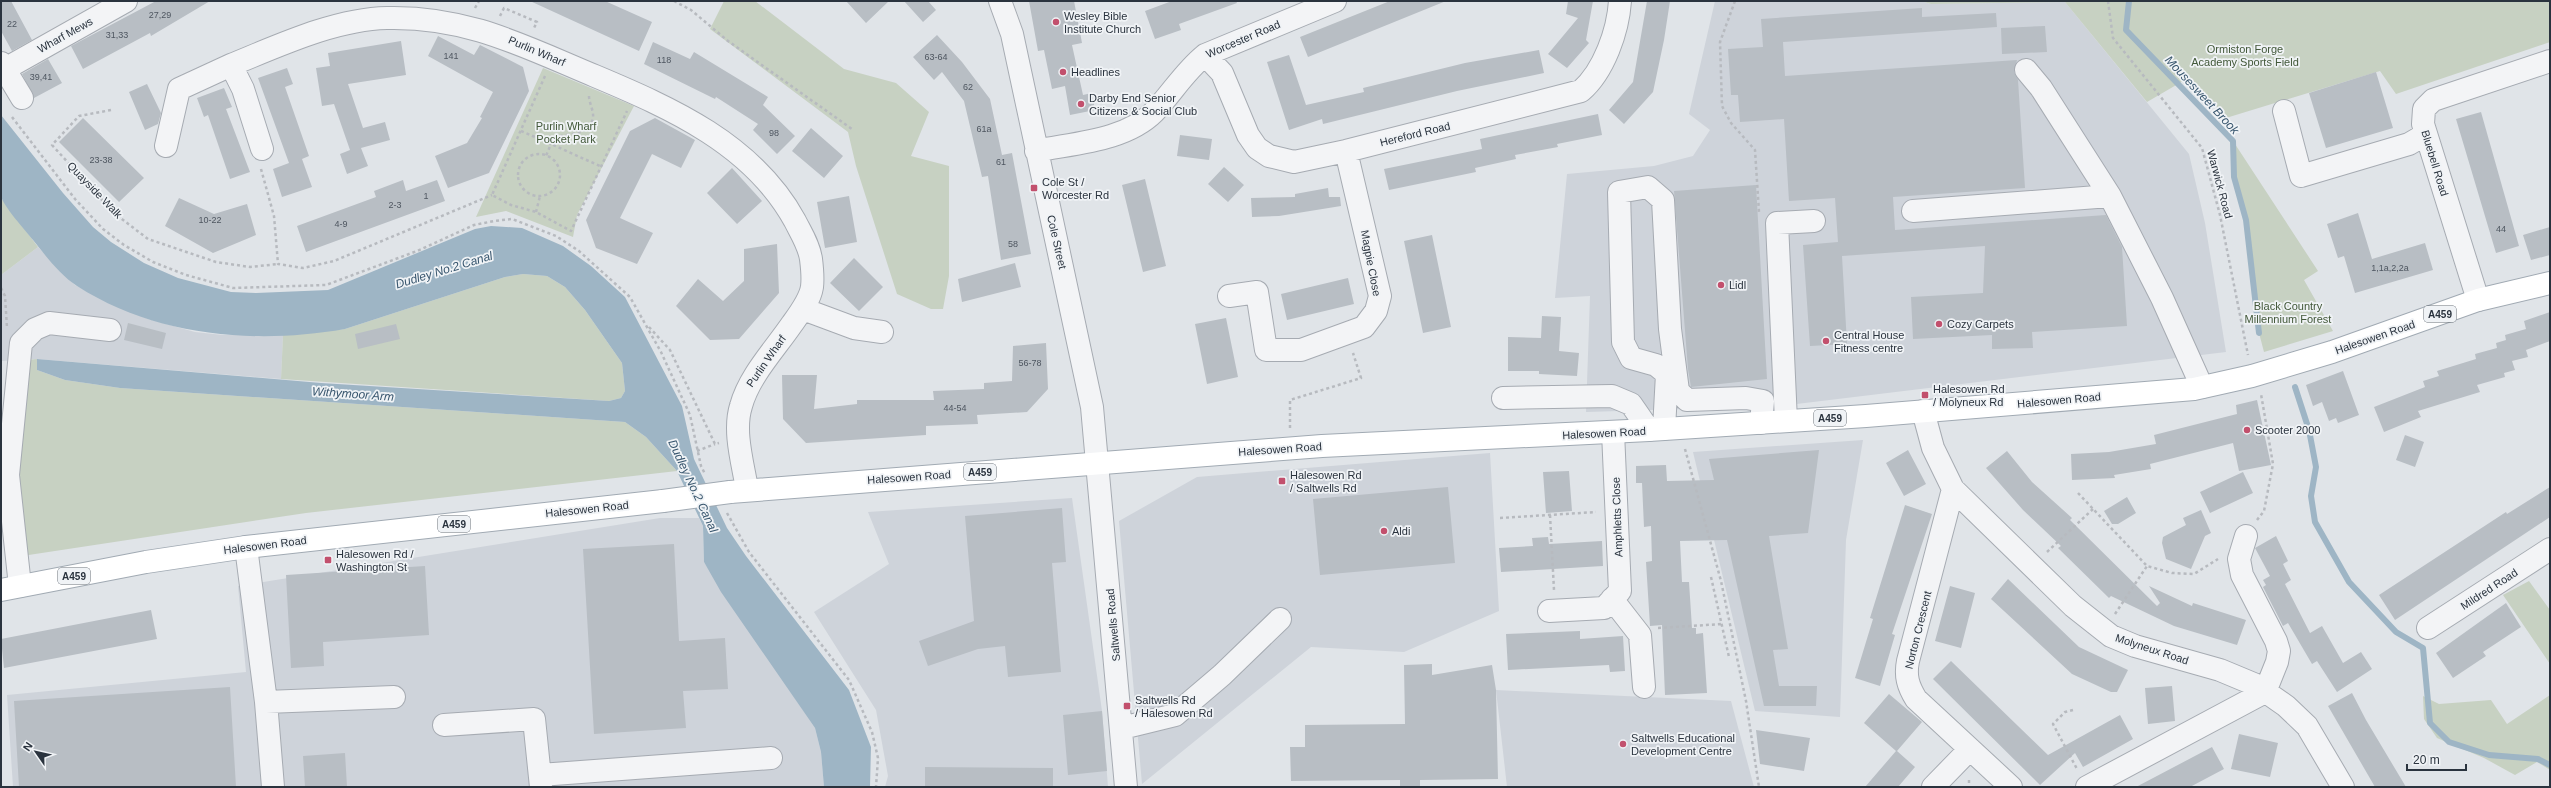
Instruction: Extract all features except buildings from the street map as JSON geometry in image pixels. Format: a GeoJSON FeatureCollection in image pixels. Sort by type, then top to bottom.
{"type":"FeatureCollection","features":[{"type":"Feature","properties":{"kind":"main road","name":"Halesowen Road"},"geometry":{"type":"LineString","coordinates":[[10,588],[146,562],[246,547],[663,501],[733,496],[1099,462],[1290,449],[1663,430],[1924,411],[2202,387],[2252,376],[2478,300],[2550,282]]}},
{"type":"Feature","properties":{"kind":"street","name":"Wharf Mews"},"geometry":{"type":"LineString","coordinates":[[16,107],[3,66],[126,1]]}},
{"type":"Feature","properties":{"kind":"street","name":"Cole Street"},"geometry":{"type":"LineString","coordinates":[[1000,1],[1012,34],[1092,407],[1099,462]]}},
{"type":"Feature","properties":{"kind":"street","name":"Worcester Road"},"geometry":{"type":"LineString","coordinates":[[1036,151],[1120,133],[1153,113],[1192,65],[1205,55],[1335,1]]}},
{"type":"Feature","properties":{"kind":"street","name":"Hereford Road"},"geometry":{"type":"LineString","coordinates":[[1205,55],[1222,73],[1248,135],[1258,148],[1269,156],[1294,162],[1346,151],[1581,91],[1590,83],[1601,65],[1614,32],[1620,1]]}},
{"type":"Feature","properties":{"kind":"street","name":"Purlin Wharf"},"geometry":{"type":"LineString","coordinates":[[231,65],[279,45],[364,20],[386,18],[440,20],[492,33],[635,93],[694,121],[738,154],[764,179],[788,208],[805,239],[811,258],[812,289],[803,309],[746,390],[740,409],[740,438],[733,496]]}},
{"type":"Feature","properties":{"kind":"street","name":"Bluebell Road"},"geometry":{"type":"LineString","coordinates":[[2478,300],[2423,124],[2424,109],[2433,100],[2550,61]]}},
{"type":"Feature","properties":{"kind":"street"},"geometry":{"type":"LineString","coordinates":[[166,146],[179,89],[231,65],[243,89],[262,149]]}},
{"type":"Feature","properties":{"kind":"street"},"geometry":{"type":"LineString","coordinates":[[2026,70],[2041,88],[2110,196],[2162,298],[2202,387]]}},
{"type":"Feature","properties":{"kind":"street"},"geometry":{"type":"LineString","coordinates":[[2284,111],[2301,176],[2409,144],[2426,134]]}},
{"type":"Feature","properties":{"kind":"street","name":"Magpie Close"},"geometry":{"type":"LineString","coordinates":[[1229,296],[1257,292],[1266,350],[1301,350],[1364,327],[1376,311],[1380,296],[1346,151]]}},
{"type":"Feature","properties":{"kind":"street"},"geometry":{"type":"LineString","coordinates":[[1663,430],[1667,374],[1656,365],[1631,358],[1623,342],[1619,192],[1648,187],[1663,200],[1670,330],[1678,391],[1687,400],[1746,398],[1763,401],[1761,423]]}},
{"type":"Feature","properties":{"kind":"street"},"geometry":{"type":"LineString","coordinates":[[1913,211],[2110,196]]}},
{"type":"Feature","properties":{"kind":"street"},"geometry":{"type":"LineString","coordinates":[[1786,421],[1777,223],[1814,221]]}},
{"type":"Feature","properties":{"kind":"street"},"geometry":{"type":"LineString","coordinates":[[803,309],[854,328],[882,332]]}},
{"type":"Feature","properties":{"kind":"street"},"geometry":{"type":"LineString","coordinates":[[10,588],[8,475],[21,343],[35,329],[49,323],[110,330]]}},
{"type":"Feature","properties":{"kind":"street"},"geometry":{"type":"LineString","coordinates":[[1503,398],[1612,396],[1631,404],[1663,430]]}},
{"type":"Feature","properties":{"kind":"street","name":"Molyneux Road"},"geometry":{"type":"LineString","coordinates":[[1924,411],[1933,448],[1953,489],[2073,606],[2103,631],[2135,646],[2247,680],[2286,706],[2307,726],[2342,787]]}},
{"type":"Feature","properties":{"kind":"street","name":"Amphletts Close"},"geometry":{"type":"LineString","coordinates":[[1612,599],[1620,591],[1613,432]]}},
{"type":"Feature","properties":{"kind":"street","name":"Saltwells Road"},"geometry":{"type":"LineString","coordinates":[[1099,462],[1126,787]]}},
{"type":"Feature","properties":{"kind":"street","name":"Norton Crescent"},"geometry":{"type":"LineString","coordinates":[[1953,489],[1906,671],[1908,686],[1916,699],[2011,787]]}},
{"type":"Feature","properties":{"kind":"street"},"geometry":{"type":"LineString","coordinates":[[2087,787],[2265,692],[2279,651],[2276,641],[2242,575],[2239,560],[2246,536]]}},
{"type":"Feature","properties":{"kind":"street"},"geometry":{"type":"LineString","coordinates":[[246,547],[266,702],[273,787]]}},
{"type":"Feature","properties":{"kind":"street","name":"Mildred Road"},"geometry":{"type":"LineString","coordinates":[[2428,628],[2550,549]]}},
{"type":"Feature","properties":{"kind":"street"},"geometry":{"type":"LineString","coordinates":[[1552,610],[1604,608],[1612,599],[1640,635],[1644,687]]}},
{"type":"Feature","properties":{"kind":"street"},"geometry":{"type":"LineString","coordinates":[[1122,728],[1175,715],[1222,675],[1280,619]]}},
{"type":"Feature","properties":{"kind":"street"},"geometry":{"type":"LineString","coordinates":[[266,702],[394,697]]}},
{"type":"Feature","properties":{"kind":"street"},"geometry":{"type":"LineString","coordinates":[[444,725],[534,719],[541,781],[771,758]]}},
{"type":"Feature","properties":{"kind":"street"},"geometry":{"type":"LineString","coordinates":[[1933,787],[1970,749]]}},
{"type":"Feature","properties":{"kind":"path"},"geometry":{"type":"LineString","coordinates":[[674,1],[690,10],[728,41],[852,129]]}},
{"type":"Feature","properties":{"kind":"path"},"geometry":{"type":"LineString","coordinates":[[1735,1],[1720,42],[1722,106],[1731,123],[1755,150],[1759,220]]}},
{"type":"Feature","properties":{"kind":"path","name":"Warwick Road"},"geometry":{"type":"LineString","coordinates":[[2108,1],[2113,38],[2202,148],[2220,214],[2252,376],[2264,398],[2273,464],[2264,511],[2246,536]]}},
{"type":"Feature","properties":{"kind":"path"},"geometry":{"type":"LineString","coordinates":[[262,149],[258,161],[274,216],[278,264],[303,268],[334,262],[492,195],[554,58]]}},
{"type":"Feature","properties":{"kind":"path"},"geometry":{"type":"LineString","coordinates":[[546,156],[556,137],[574,134],[590,125],[593,117],[589,95],[596,76]]}},
{"type":"Feature","properties":{"kind":"path"},"geometry":{"type":"LineString","coordinates":[[492,195],[511,205],[536,212],[571,230],[602,167],[635,93]]}},
{"type":"Feature","properties":{"kind":"path"},"geometry":{"type":"LineString","coordinates":[[16,107],[75,199],[102,229],[124,245],[153,262],[186,275],[233,288],[326,285],[418,251],[474,225],[512,219],[556,236],[579,250],[630,297],[661,352],[690,415],[701,466],[708,479]]}},
{"type":"Feature","properties":{"kind":"path","name":"Quayside Walk"},"geometry":{"type":"LineString","coordinates":[[111,110],[79,116],[52,145],[114,213],[148,239],[216,262],[250,267],[278,264]]}},
{"type":"Feature","properties":{"kind":"path"},"geometry":{"type":"LineString","coordinates":[[520,131],[602,167]]}},
{"type":"Feature","properties":{"kind":"path"},"geometry":{"type":"LineString","coordinates":[[539,154],[546,156],[557,164],[560,178],[553,190],[540,196],[534,195],[522,188],[519,182],[519,169],[527,158],[539,154]]}},
{"type":"Feature","properties":{"kind":"path"},"geometry":{"type":"LineString","coordinates":[[536,212],[540,196]]}},
{"type":"Feature","properties":{"kind":"path"},"geometry":{"type":"LineString","coordinates":[[644,322],[670,350],[715,444]]}},
{"type":"Feature","properties":{"kind":"path"},"geometry":{"type":"LineString","coordinates":[[1290,449],[1290,400],[1361,378],[1346,333]]}},
{"type":"Feature","properties":{"kind":"path"},"geometry":{"type":"LineString","coordinates":[[1663,430],[1688,454],[1721,581],[1746,701],[1759,787]]}},
{"type":"Feature","properties":{"kind":"path"},"geometry":{"type":"LineString","coordinates":[[697,451],[715,444],[740,438]]}},
{"type":"Feature","properties":{"kind":"path"},"geometry":{"type":"LineString","coordinates":[[2078,493],[2147,566],[2172,573],[2194,574],[2220,558],[2239,560]]}},
{"type":"Feature","properties":{"kind":"path"},"geometry":{"type":"LineString","coordinates":[[733,496],[749,552],[849,680],[872,732],[878,758],[876,787]]}},
{"type":"Feature","properties":{"kind":"path"},"geometry":{"type":"LineString","coordinates":[[2032,566],[2093,509]]}},
{"type":"Feature","properties":{"kind":"path"},"geometry":{"type":"LineString","coordinates":[[1500,518],[1617,510]]}},
{"type":"Feature","properties":{"kind":"path"},"geometry":{"type":"LineString","coordinates":[[1550,515],[1552,610]]}},
{"type":"Feature","properties":{"kind":"path"},"geometry":{"type":"LineString","coordinates":[[2103,631],[2147,566]]}},
{"type":"Feature","properties":{"kind":"path"},"geometry":{"type":"LineString","coordinates":[[1711,576],[1729,657]]}},
{"type":"Feature","properties":{"kind":"path"},"geometry":{"type":"LineString","coordinates":[[1635,629],[1722,624]]}},
{"type":"Feature","properties":{"kind":"path"},"geometry":{"type":"LineString","coordinates":[[2073,710],[2065,712],[2053,724],[2087,787]]}},
{"type":"Feature","properties":{"kind":"shaded area"},"geometry":{"type":"Polygon","coordinates":[[[1715,1],[1921,1],[1931,4],[2065,2],[2189,154],[2205,223],[2226,352],[1780,406],[1586,412],[1590,296],[1555,298],[1567,174],[1654,166],[1693,156],[1710,130],[1689,114],[1715,1]]]}},
{"type":"Feature","properties":{"kind":"shaded area"},"geometry":{"type":"Polygon","coordinates":[[[38,247],[75,285],[107,302],[148,319],[195,332],[223,335],[283,335],[281,379],[37,359],[1,361],[1,275],[38,247]]]}},
{"type":"Feature","properties":{"kind":"shaded area"},"geometry":{"type":"Polygon","coordinates":[[[1863,440],[1846,540],[1840,717],[1755,711],[1693,452],[1863,440]]]}},
{"type":"Feature","properties":{"kind":"shaded area"},"geometry":{"type":"Polygon","coordinates":[[[1490,453],[1499,611],[1404,652],[1311,647],[1142,784],[1119,521],[1197,477],[1490,453]]]}},
{"type":"Feature","properties":{"kind":"shaded area"},"geometry":{"type":"Polygon","coordinates":[[[1072,498],[1102,711],[1108,787],[885,787],[888,776],[876,710],[814,612],[889,564],[868,512],[1072,498]]]}},
{"type":"Feature","properties":{"kind":"shaded area"},"geometry":{"type":"Polygon","coordinates":[[[660,518],[699,518],[703,526],[704,562],[815,728],[821,752],[824,787],[13,787],[7,695],[246,672],[238,586],[660,518]]]}},
{"type":"Feature","properties":{"kind":"shaded area","name":"Saltwells Educational Development Centre"},"geometry":{"type":"Polygon","coordinates":[[[1496,690],[1731,701],[1754,787],[1507,787],[1496,690]]]}},
{"type":"Feature","properties":{"kind":"green space"},"geometry":{"type":"Polygon","coordinates":[[[724,1],[755,1],[844,69],[896,83],[929,112],[911,156],[949,166],[949,276],[943,309],[931,309],[897,294],[856,166],[848,132],[710,29],[724,1]]]}},
{"type":"Feature","properties":{"kind":"green space","name":"Ormiston Forge Academy Sports Field"},"geometry":{"type":"Polygon","coordinates":[[[1921,1],[2550,1],[2550,42],[2396,94],[2380,71],[2226,118],[2190,77],[2147,102],[2065,2],[1931,4],[1921,1]]]}},
{"type":"Feature","properties":{"kind":"green space","name":"Purlin Wharf Pocket Park"},"geometry":{"type":"Polygon","coordinates":[[[543,68],[634,106],[577,215],[573,237],[506,211],[476,217],[543,68]]]}},
{"type":"Feature","properties":{"kind":"green space","name":"Black Country Millennium Forest"},"geometry":{"type":"Polygon","coordinates":[[[2233,141],[2318,271],[2304,280],[2333,331],[2264,352],[2259,333],[2246,220],[2234,177],[2233,141]]]}},
{"type":"Feature","properties":{"kind":"green space"},"geometry":{"type":"Polygon","coordinates":[[[1,198],[38,247],[1,275],[1,198]]]}},
{"type":"Feature","properties":{"kind":"green space"},"geometry":{"type":"Polygon","coordinates":[[[523,274],[547,276],[565,287],[585,310],[622,363],[625,391],[621,398],[609,401],[281,379],[283,335],[345,329],[505,277],[523,274]]]}},
{"type":"Feature","properties":{"kind":"green space"},"geometry":{"type":"Polygon","coordinates":[[[37,359],[37,370],[65,380],[120,388],[625,422],[646,437],[677,471],[306,513],[22,556],[17,467],[26,360],[37,359]]]}},
{"type":"Feature","properties":{"kind":"green space"},"geometry":{"type":"Polygon","coordinates":[[[2529,581],[2550,610],[2550,664],[2503,595],[2529,581]]]}},
{"type":"Feature","properties":{"kind":"green space"},"geometry":{"type":"Polygon","coordinates":[[[2550,695],[2550,770],[2537,762],[2515,775],[2484,758],[2437,738],[2424,719],[2423,696],[2439,704],[2491,700],[2507,724],[2550,695]]]}},
{"type":"Feature","properties":{"kind":"water"},"geometry":{"type":"Polygon","coordinates":[[[1,115],[63,193],[93,227],[111,242],[144,263],[178,278],[231,292],[256,293],[328,290],[475,229],[491,226],[522,228],[563,246],[591,266],[625,297],[682,406],[694,459],[727,528],[746,556],[849,690],[871,747],[870,787],[824,787],[821,752],[815,728],[721,592],[704,562],[703,526],[677,471],[646,437],[625,422],[120,388],[65,380],[37,370],[37,359],[321,383],[609,401],[621,398],[625,391],[622,363],[585,310],[565,287],[547,276],[523,274],[505,277],[345,329],[311,334],[241,336],[172,326],[139,316],[107,303],[77,286],[59,271],[6,206],[1,196],[1,115]]]}},
{"type":"Feature","properties":{"kind":"waterway","name":"Mousesweet Brook"},"geometry":{"type":"LineString","coordinates":[[2129,1],[2126,30],[2233,141],[2234,177],[2246,220],[2259,333]]}},
{"type":"Feature","properties":{"kind":"waterway","name":"Mousesweet Brook"},"geometry":{"type":"LineString","coordinates":[[2295,387],[2309,430],[2316,467],[2311,496],[2315,522],[2349,582],[2396,632],[2423,648],[2430,723],[2449,742],[2489,755],[2538,759],[2550,765]]}},
{"type":"Feature","properties":{"kind":"place","name":"Wesley Bible Institute Church"},"geometry":{"type":"Point","coordinates":[1056,22]}},
{"type":"Feature","properties":{"kind":"place","name":"Headlines"},"geometry":{"type":"Point","coordinates":[1063,72]}},
{"type":"Feature","properties":{"kind":"place","name":"Darby End Senior Citizens & Social Club"},"geometry":{"type":"Point","coordinates":[1081,104]}},
{"type":"Feature","properties":{"kind":"place","name":"Cole St / Worcester Rd"},"geometry":{"type":"Point","coordinates":[1034,188]}},
{"type":"Feature","properties":{"kind":"place","name":"Lidl"},"geometry":{"type":"Point","coordinates":[1721,285]}},
{"type":"Feature","properties":{"kind":"place","name":"Cozy Carpets"},"geometry":{"type":"Point","coordinates":[1939,324]}},
{"type":"Feature","properties":{"kind":"place","name":"Central House Fitness centre"},"geometry":{"type":"Point","coordinates":[1826,341]}},
{"type":"Feature","properties":{"kind":"place","name":"Halesowen Rd / Molyneux Rd"},"geometry":{"type":"Point","coordinates":[1925,395]}},
{"type":"Feature","properties":{"kind":"place","name":"Scooter 2000"},"geometry":{"type":"Point","coordinates":[2247,430]}},
{"type":"Feature","properties":{"kind":"place","name":"Halesowen Rd / Saltwells Rd"},"geometry":{"type":"Point","coordinates":[1282,481]}},
{"type":"Feature","properties":{"kind":"place","name":"Aldi"},"geometry":{"type":"Point","coordinates":[1384,531]}},
{"type":"Feature","properties":{"kind":"place","name":"Halesowen Rd / Washington St"},"geometry":{"type":"Point","coordinates":[328,560]}},
{"type":"Feature","properties":{"kind":"place","name":"Saltwells Rd / Halesowen Rd"},"geometry":{"type":"Point","coordinates":[1127,706]}},
{"type":"Feature","properties":{"kind":"place","name":"Saltwells Educational Development Centre"},"geometry":{"type":"Point","coordinates":[1623,744]}},
{"type":"Feature","properties":{"kind":"water label","name":"Dudley No.2 Canal"},"geometry":{"type":"Point","coordinates":[444,270]}},
{"type":"Feature","properties":{"kind":"water label","name":"Withymoor Arm"},"geometry":{"type":"Point","coordinates":[353,394]}},
{"type":"Feature","properties":{"kind":"water label","name":"Dudley No.2 Canal"},"geometry":{"type":"Point","coordinates":[693,486]}}]}
